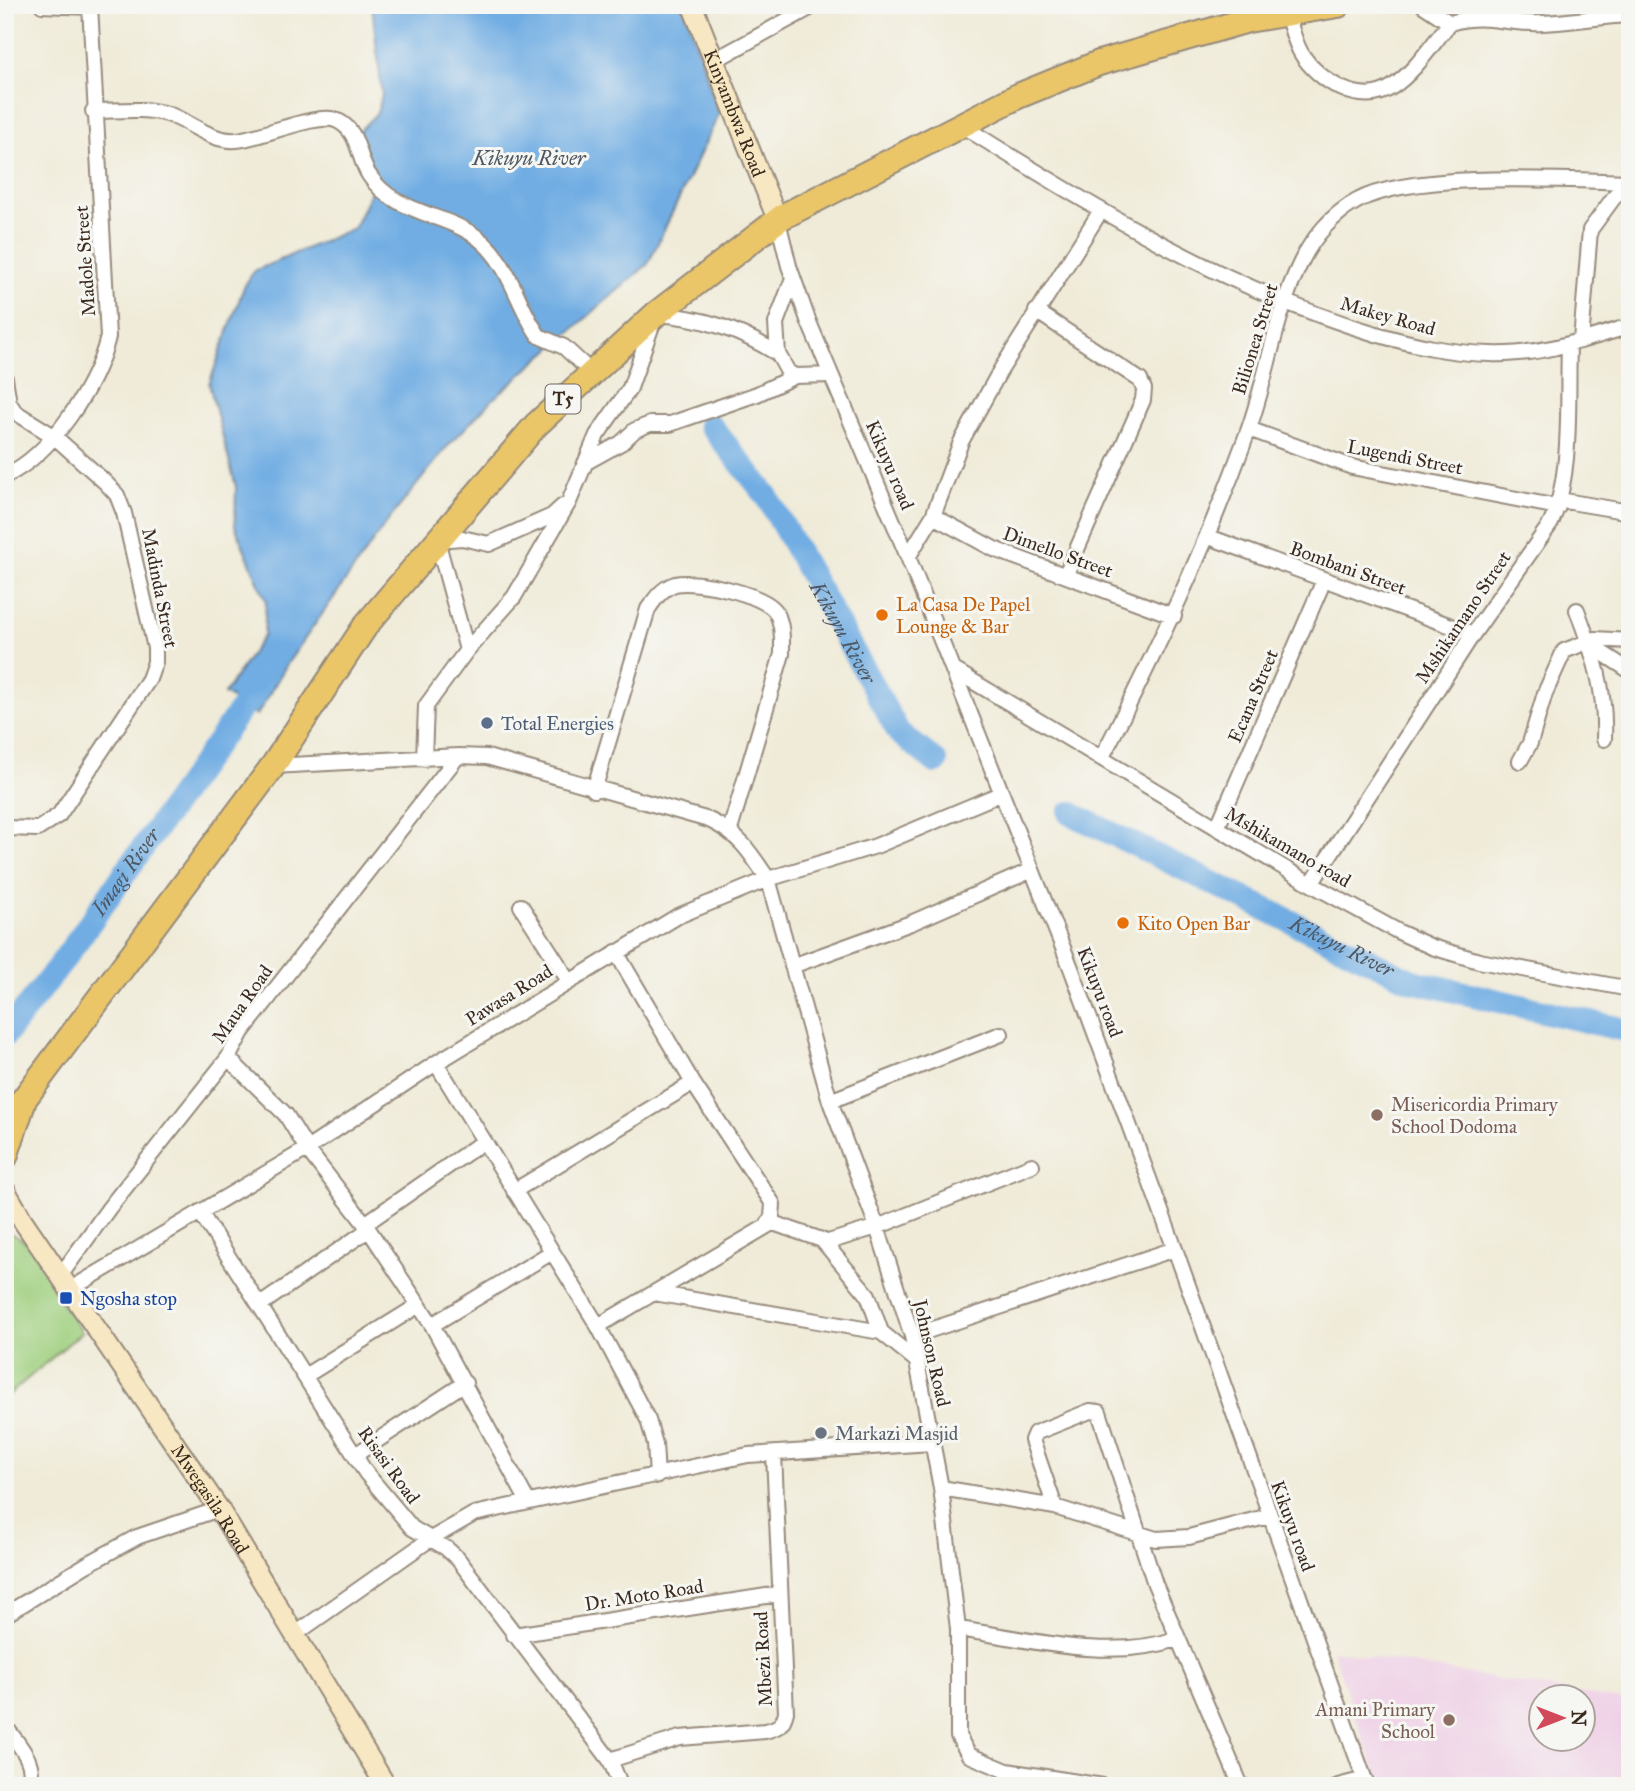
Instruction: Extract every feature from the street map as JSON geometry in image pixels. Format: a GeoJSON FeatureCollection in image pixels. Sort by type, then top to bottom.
{"type":"FeatureCollection","features":[{"type":"Feature","properties":{"kind":"highway","name":"T5"},"geometry":{"type":"LineString","coordinates":[[5,1120],[24,1099],[273,766],[366,625],[537,425],[656,314],[778,221],[1018,96],[1099,63],[1286,12],[1338,5]]}},
{"type":"Feature","properties":{"kind":"highway","name":"T5"},"geometry":{"type":"LineString","coordinates":[[5,1157],[24,1099]]}},
{"type":"Feature","properties":{"kind":"street"},"geometry":{"type":"LineString","coordinates":[[42,5],[90,6]]}},
{"type":"Feature","properties":{"kind":"street","name":"Kinyambwa Road"},"geometry":{"type":"LineString","coordinates":[[692,5],[778,221]]}},
{"type":"Feature","properties":{"kind":"street"},"geometry":{"type":"LineString","coordinates":[[715,60],[816,5]]}},
{"type":"Feature","properties":{"kind":"street"},"geometry":{"type":"LineString","coordinates":[[1423,5],[1450,23]]}},
{"type":"Feature","properties":{"kind":"street","name":"Madole Street"},"geometry":{"type":"LineString","coordinates":[[5,476],[55,438],[103,359],[108,337],[109,320],[93,111],[90,6]]}},
{"type":"Feature","properties":{"kind":"street"},"geometry":{"type":"LineString","coordinates":[[1286,12],[1301,54],[1329,79],[1354,96],[1375,97],[1393,87],[1450,23],[1472,16],[1541,23],[1627,18]]}},
{"type":"Feature","properties":{"kind":"street"},"geometry":{"type":"LineString","coordinates":[[93,111],[151,110],[169,114],[228,140],[284,130],[322,117],[337,120],[348,127],[369,175],[385,191],[415,211],[456,226],[479,239],[508,274],[539,336],[564,347],[591,372]]}},
{"type":"Feature","properties":{"kind":"street","name":"Makey Road"},"geometry":{"type":"LineString","coordinates":[[961,125],[1100,212],[1213,271],[1283,303],[1418,348],[1492,355],[1575,343],[1630,326]]}},
{"type":"Feature","properties":{"kind":"street","name":"Bilionea Street"},"geometry":{"type":"LineString","coordinates":[[1102,757],[1174,616],[1209,537],[1249,429],[1283,303],[1302,259],[1328,221],[1374,193],[1391,188],[1458,182],[1628,182]]}},
{"type":"Feature","properties":{"kind":"street","name":"Mshikamano Street"},"geometry":{"type":"LineString","coordinates":[[1311,884],[1473,635],[1550,523],[1559,503],[1563,481],[1575,343],[1590,230],[1628,182]]}},
{"type":"Feature","properties":{"kind":"street"},"geometry":{"type":"LineString","coordinates":[[908,557],[933,516],[961,442],[1036,311],[1100,212]]}},
{"type":"Feature","properties":{"kind":"street","name":"Kikuyu road"},"geometry":{"type":"LineString","coordinates":[[778,221],[793,278],[954,670],[1175,1249],[1366,1782]]}},
{"type":"Feature","properties":{"kind":"street"},"geometry":{"type":"LineString","coordinates":[[793,278],[775,323],[778,354],[788,372],[795,376]]}},
{"type":"Feature","properties":{"kind":"street"},"geometry":{"type":"LineString","coordinates":[[1036,311],[1140,380],[1144,389],[1143,400],[1066,574]]}},
{"type":"Feature","properties":{"kind":"street"},"geometry":{"type":"LineString","coordinates":[[424,759],[426,706],[467,650],[514,597],[569,502],[597,435],[630,388],[656,314],[703,320],[730,328],[778,354]]}},
{"type":"Feature","properties":{"kind":"street"},"geometry":{"type":"LineString","coordinates":[[585,463],[621,443],[635,430],[650,424],[679,421],[757,394],[795,376],[831,375]]}},
{"type":"Feature","properties":{"kind":"street","name":"Madinda Street"},"geometry":{"type":"LineString","coordinates":[[5,379],[9,403],[15,412],[55,438],[117,495],[124,513],[152,634],[155,662],[149,679],[59,815],[38,829],[5,828]]}},
{"type":"Feature","properties":{"kind":"street","name":"Lugendi Street"},"geometry":{"type":"LineString","coordinates":[[1249,429],[1352,467],[1559,503],[1630,512]]}},
{"type":"Feature","properties":{"kind":"street"},"geometry":{"type":"LineString","coordinates":[[467,650],[437,540],[462,538],[489,544],[552,516],[569,502]]}},
{"type":"Feature","properties":{"kind":"street","name":"Dimello Street"},"geometry":{"type":"LineString","coordinates":[[933,516],[993,549],[1174,616]]}},
{"type":"Feature","properties":{"kind":"street","name":"Bombani Street"},"geometry":{"type":"LineString","coordinates":[[1209,537],[1473,635]]}},
{"type":"Feature","properties":{"kind":"street","name":"Ecana Street"},"geometry":{"type":"LineString","coordinates":[[1217,828],[1324,580]]}},
{"type":"Feature","properties":{"kind":"street"},"geometry":{"type":"LineString","coordinates":[[594,790],[648,609],[659,594],[673,584],[694,582],[765,600],[775,610],[781,626],[782,654],[730,830]]}},
{"type":"Feature","properties":{"kind":"street"},"geometry":{"type":"LineString","coordinates":[[1577,610],[1602,680],[1604,739]]}},
{"type":"Feature","properties":{"kind":"street"},"geometry":{"type":"LineString","coordinates":[[1520,761],[1530,743],[1545,693],[1564,651],[1595,639],[1630,641]]}},
{"type":"Feature","properties":{"kind":"street"},"geometry":{"type":"LineString","coordinates":[[1587,643],[1630,671]]}},
{"type":"Feature","properties":{"kind":"street","name":"Mshikamano road"},"geometry":{"type":"LineString","coordinates":[[954,670],[1311,884],[1432,947],[1521,970],[1630,989]]}},
{"type":"Feature","properties":{"kind":"street"},"geometry":{"type":"LineString","coordinates":[[273,766],[458,756],[487,757],[594,790],[682,811],[730,830],[768,879]]}},
{"type":"Feature","properties":{"kind":"street","name":"Maua Road"},"geometry":{"type":"LineString","coordinates":[[64,1283],[109,1208],[228,1058],[242,1032],[458,756]]}},
{"type":"Feature","properties":{"kind":"street","name":"Pawasa Road"},"geometry":{"type":"LineString","coordinates":[[64,1283],[200,1212],[307,1149],[436,1063],[678,916],[768,879],[876,846],[1000,794]]}},
{"type":"Feature","properties":{"kind":"street"},"geometry":{"type":"LineString","coordinates":[[792,966],[911,923],[1032,870]]}},
{"type":"Feature","properties":{"kind":"street","name":"Johnson Road"},"geometry":{"type":"LineString","coordinates":[[768,879],[830,1101],[877,1227],[912,1336],[942,1488],[958,1629],[958,1736],[969,1755],[1007,1771],[1103,1786]]}},
{"type":"Feature","properties":{"kind":"street"},"geometry":{"type":"LineString","coordinates":[[521,906],[569,981]]}},
{"type":"Feature","properties":{"kind":"street"},"geometry":{"type":"LineString","coordinates":[[598,1326],[767,1226],[773,1204],[693,1083],[616,952]]}},
{"type":"Feature","properties":{"kind":"street"},"geometry":{"type":"LineString","coordinates":[[830,1101],[1000,1034]]}},
{"type":"Feature","properties":{"kind":"street"},"geometry":{"type":"LineString","coordinates":[[228,1058],[286,1115],[307,1149],[366,1227],[419,1305],[465,1383],[528,1502]]}},
{"type":"Feature","properties":{"kind":"street"},"geometry":{"type":"LineString","coordinates":[[436,1063],[598,1326],[648,1420],[655,1444],[657,1476]]}},
{"type":"Feature","properties":{"kind":"street"},"geometry":{"type":"LineString","coordinates":[[514,1191],[693,1083]]}},
{"type":"Feature","properties":{"kind":"street"},"geometry":{"type":"LineString","coordinates":[[260,1305],[484,1141]]}},
{"type":"Feature","properties":{"kind":"street"},"geometry":{"type":"LineString","coordinates":[[825,1243],[877,1227],[1032,1165]]}},
{"type":"Feature","properties":{"kind":"street","name":"Mwegasila Road"},"geometry":{"type":"LineString","coordinates":[[5,1190],[14,1217],[64,1283],[219,1509],[386,1786]]}},
{"type":"Feature","properties":{"kind":"street","name":"Risasi Road"},"geometry":{"type":"LineString","coordinates":[[200,1212],[355,1455],[399,1515],[429,1540],[446,1548],[458,1559],[610,1760],[621,1786]]}},
{"type":"Feature","properties":{"kind":"street"},"geometry":{"type":"LineString","coordinates":[[770,1222],[825,1243],[868,1295],[881,1332]]}},
{"type":"Feature","properties":{"kind":"street"},"geometry":{"type":"LineString","coordinates":[[912,1336],[1175,1249]]}},
{"type":"Feature","properties":{"kind":"street"},"geometry":{"type":"LineString","coordinates":[[432,1325],[552,1252]]}},
{"type":"Feature","properties":{"kind":"street"},"geometry":{"type":"LineString","coordinates":[[654,1293],[881,1332],[917,1361]]}},
{"type":"Feature","properties":{"kind":"street"},"geometry":{"type":"LineString","coordinates":[[305,1376],[419,1305]]}},
{"type":"Feature","properties":{"kind":"street"},"geometry":{"type":"LineString","coordinates":[[355,1455],[465,1383]]}},
{"type":"Feature","properties":{"kind":"street"},"geometry":{"type":"LineString","coordinates":[[1055,1507],[1032,1440],[1035,1433],[1090,1411],[1099,1412],[1137,1531],[1177,1639],[1241,1786]]}},
{"type":"Feature","properties":{"kind":"street"},"geometry":{"type":"LineString","coordinates":[[294,1635],[464,1518],[748,1455],[932,1443]]}},
{"type":"Feature","properties":{"kind":"street","name":"Mbezi Road"},"geometry":{"type":"LineString","coordinates":[[610,1760],[680,1738],[777,1728],[786,1712],[774,1455]]}},
{"type":"Feature","properties":{"kind":"street"},"geometry":{"type":"LineString","coordinates":[[942,1488],[1055,1507],[1156,1539],[1189,1537],[1269,1516]]}},
{"type":"Feature","properties":{"kind":"street"},"geometry":{"type":"LineString","coordinates":[[5,1615],[137,1537],[219,1509]]}},
{"type":"Feature","properties":{"kind":"street","name":"Dr. Moto Road"},"geometry":{"type":"LineString","coordinates":[[514,1635],[779,1594]]}},
{"type":"Feature","properties":{"kind":"street"},"geometry":{"type":"LineString","coordinates":[[958,1629],[1087,1647],[1133,1650],[1177,1639]]}},
{"type":"Feature","properties":{"kind":"street"},"geometry":{"type":"LineString","coordinates":[[5,1726],[29,1762],[31,1779],[27,1786]]}},
{"type":"Feature","properties":{"kind":"street"},"geometry":{"type":"LineString","coordinates":[[999,1786],[1007,1771]]}},
{"type":"Feature","properties":{"kind":"street"},"geometry":{"type":"LineString","coordinates":[[1338,1786],[1366,1782]]}},
{"type":"Feature","properties":{"kind":"shaded area","name":"Amani Primary School"},"geometry":{"type":"Polygon","coordinates":[[[1332,1650],[1526,1684],[1526,1752],[1596,1752],[1596,1696],[1630,1702],[1630,1786],[1380,1786],[1332,1650]]]}},
{"type":"Feature","properties":{"kind":"green space"},"geometry":{"type":"Polygon","coordinates":[[[5,1231],[29,1245],[43,1266],[57,1296],[82,1332],[5,1398],[5,1231]]]}},
{"type":"Feature","properties":{"kind":"water","name":"Kikuyu River"},"geometry":{"type":"Polygon","coordinates":[[[372,5],[684,5],[719,114],[648,264],[493,399],[447,447],[384,526],[287,664],[257,715],[224,694],[264,635],[266,601],[235,526],[236,487],[209,384],[244,287],[254,271],[354,228],[377,178],[357,133],[377,113],[382,95],[372,5]]]}},
{"type":"Feature","properties":{"kind":"waterway","name":"Kikuyu River"},"geometry":{"type":"LineString","coordinates":[[710,425],[766,495],[899,733],[936,762]]}},
{"type":"Feature","properties":{"kind":"waterway","name":"Imagi River"},"geometry":{"type":"LineString","coordinates":[[5,1035],[60,965],[243,706]]}},
{"type":"Feature","properties":{"kind":"waterway","name":"Kikuyu River"},"geometry":{"type":"LineString","coordinates":[[1070,813],[1412,981],[1630,1031]]}},
{"type":"Feature","properties":{"kind":"place","name":"La Casa De Papel Lounge & Bar"},"geometry":{"type":"Point","coordinates":[882,615]}},
{"type":"Feature","properties":{"kind":"place","name":"Total Energies"},"geometry":{"type":"Point","coordinates":[487,723]}},
{"type":"Feature","properties":{"kind":"place","name":"Kito Open Bar"},"geometry":{"type":"Point","coordinates":[1123,923]}},
{"type":"Feature","properties":{"kind":"place","name":"Misericordia Primary School Dodoma"},"geometry":{"type":"Point","coordinates":[1377,1115]}},
{"type":"Feature","properties":{"kind":"place","name":"Ngosha stop"},"geometry":{"type":"Point","coordinates":[66,1298]}},
{"type":"Feature","properties":{"kind":"place","name":"Markazi Masjid"},"geometry":{"type":"Point","coordinates":[821,1433]}},
{"type":"Feature","properties":{"kind":"place","name":"Amani Primary School"},"geometry":{"type":"Point","coordinates":[1449,1720]}}]}
